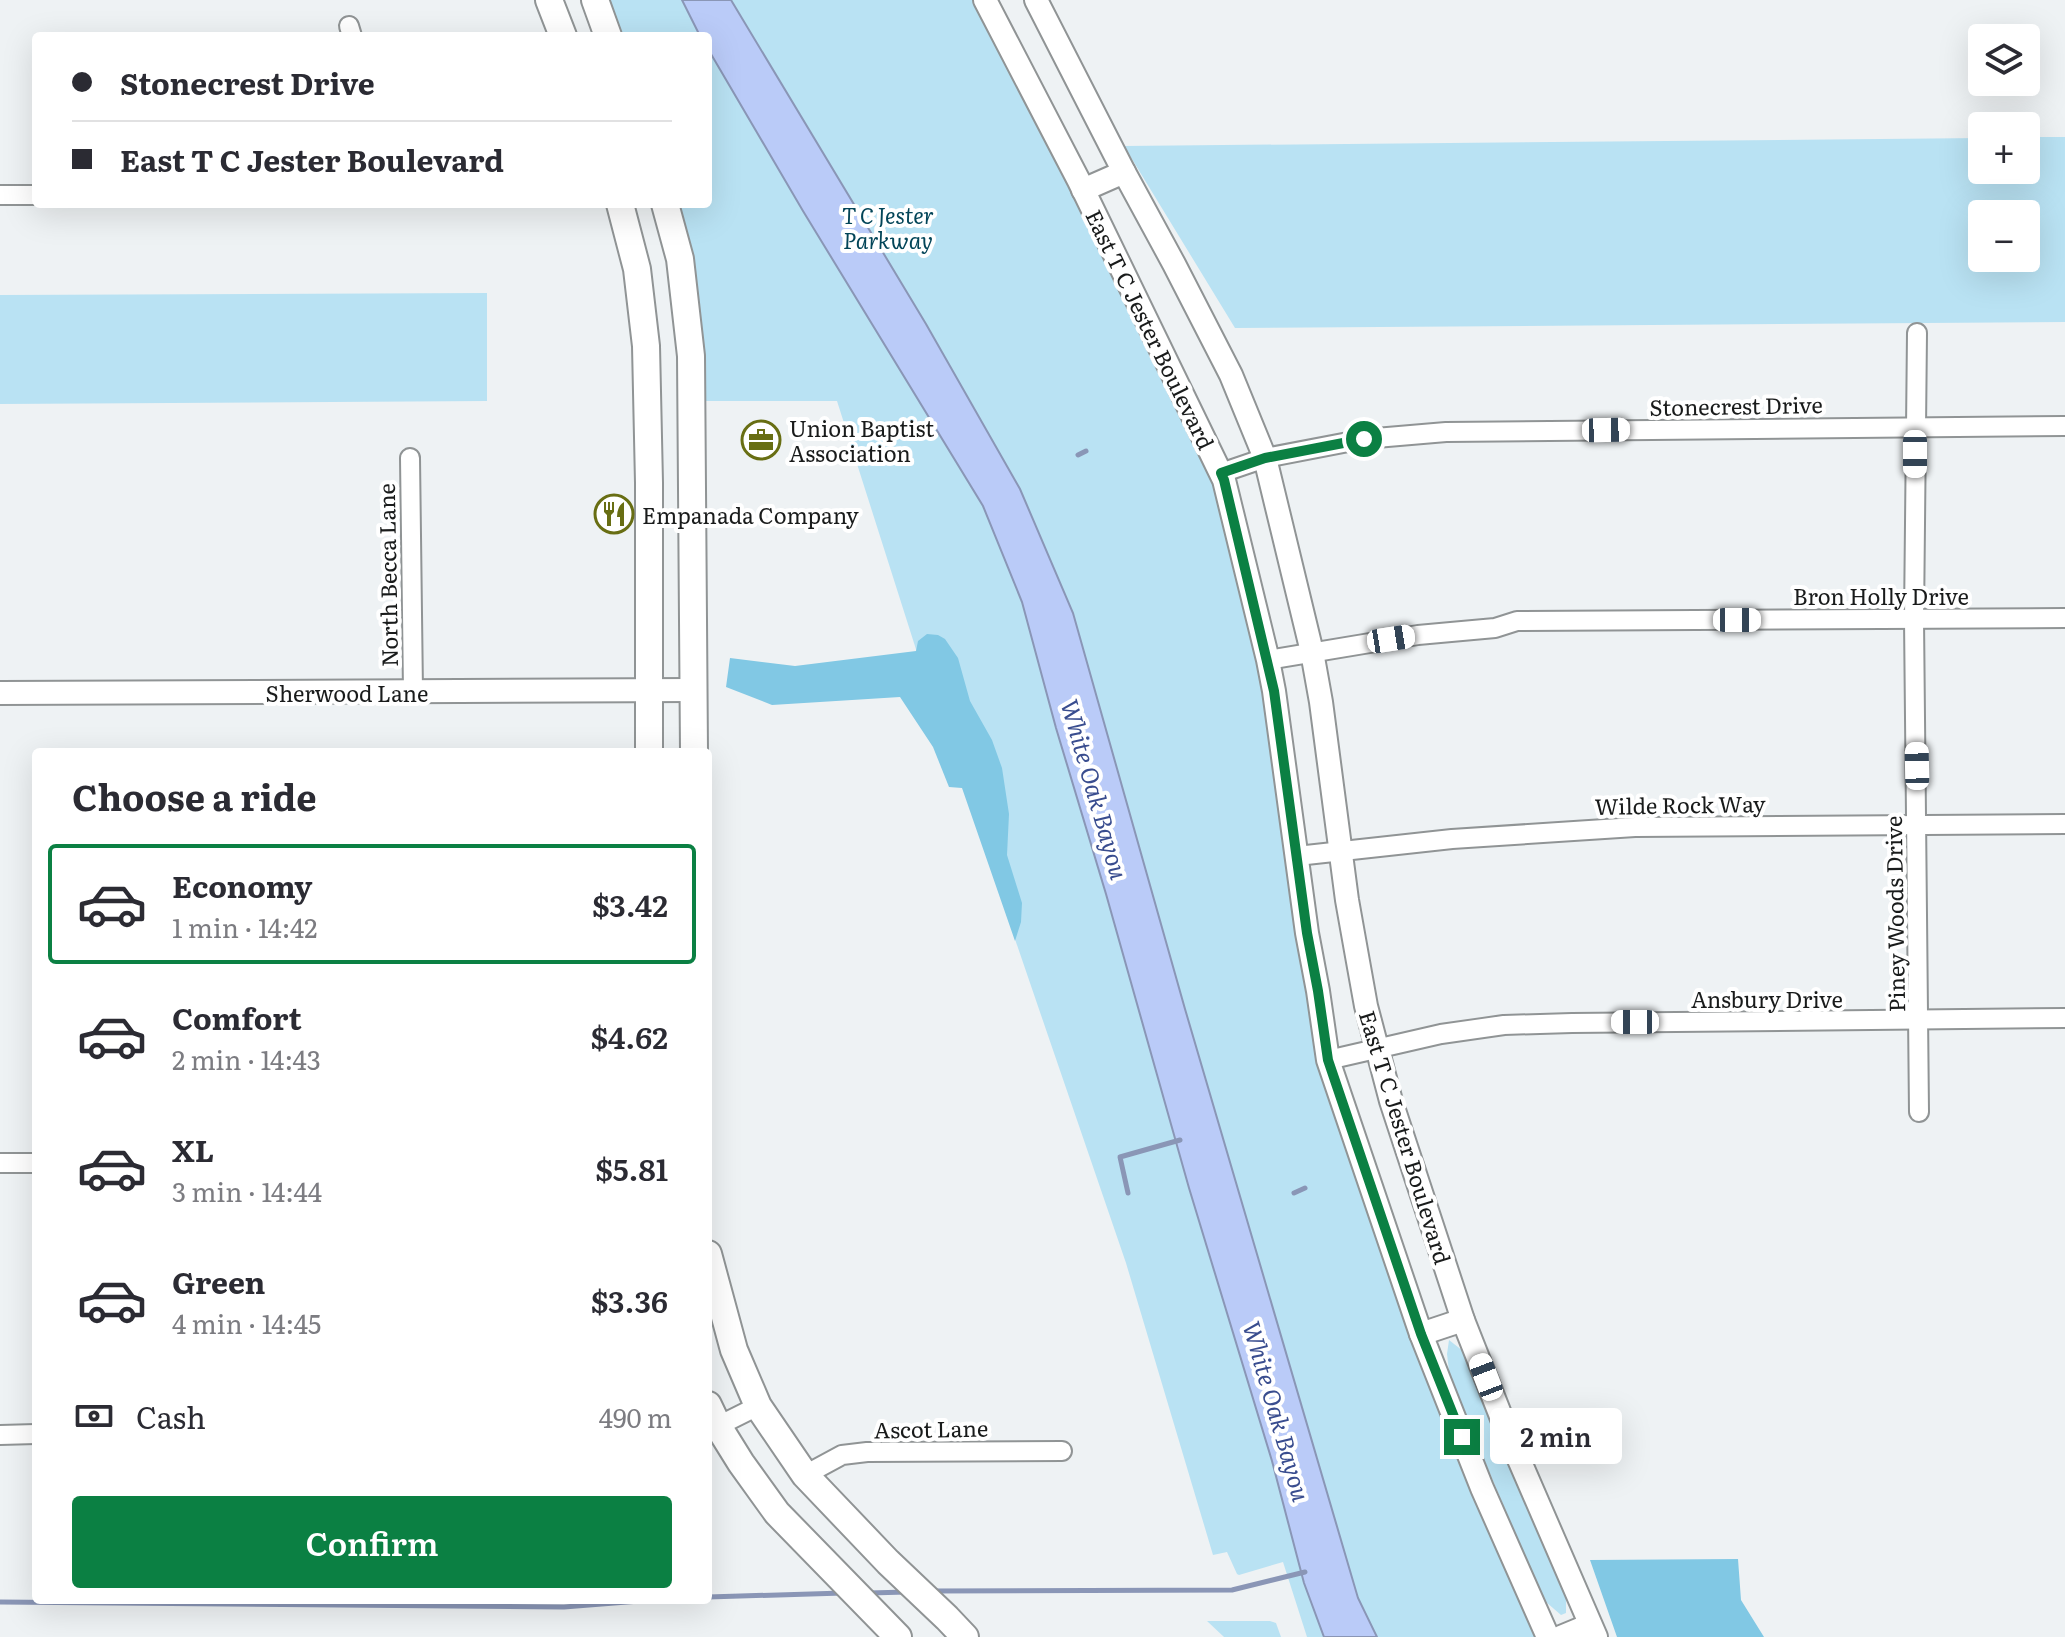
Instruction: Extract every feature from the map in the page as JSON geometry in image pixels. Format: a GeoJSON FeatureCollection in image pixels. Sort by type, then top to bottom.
{"type":"FeatureCollection","features":[{"type":"Feature","properties":{"kind":"main road"},"geometry":{"type":"LineString","coordinates":[[549,0],[561,32]]}},
{"type":"Feature","properties":{"kind":"main road"},"geometry":{"type":"LineString","coordinates":[[595,0],[607,32]]}},
{"type":"Feature","properties":{"kind":"main road"},"geometry":{"type":"LineString","coordinates":[[621,208],[637,269],[646,346],[649,748]]}},
{"type":"Feature","properties":{"kind":"main road"},"geometry":{"type":"LineString","coordinates":[[666,208],[680,259],[691,356],[694,748]]}},
{"type":"Feature","properties":{"kind":"main road"},"geometry":{"type":"LineString","coordinates":[[712,1271],[734,1350],[758,1406],[805,1475],[888,1562],[956,1627]]}},
{"type":"Feature","properties":{"kind":"main road"},"geometry":{"type":"LineString","coordinates":[[712,1420],[777,1513],[890,1629]]}},
{"type":"Feature","properties":{"kind":"street","name":"East T C Jester Boulevard"},"geometry":{"type":"LineString","coordinates":[[985,0],[1083,190],[1224,480],[1268,660],[1328,1060],[1421,1334],[1482,1488],[1548,1637]]}},
{"type":"Feature","properties":{"kind":"street","name":"East T C Jester Boulevard"},"geometry":{"type":"LineString","coordinates":[[1036,0],[1231,375],[1265,458],[1312,652],[1357,956],[1377,1049],[1409,1161],[1463,1320],[1508,1434],[1593,1631]]}},
{"type":"Feature","properties":{"kind":"street"},"geometry":{"type":"LineString","coordinates":[[1083,190],[1124,172]]}},
{"type":"Feature","properties":{"kind":"street"},"geometry":{"type":"LineString","coordinates":[[0,195],[32,195]]}},
{"type":"Feature","properties":{"kind":"street","name":"Piney Woods Drive"},"geometry":{"type":"LineString","coordinates":[[1917,333],[1914,619],[1919,1112]]}},
{"type":"Feature","properties":{"kind":"street","name":"Stonecrest Drive"},"geometry":{"type":"LineString","coordinates":[[1221,473],[1265,458],[1364,439],[1446,432],[2065,426]]}},
{"type":"Feature","properties":{"kind":"street","name":"North Becca Lane"},"geometry":{"type":"LineString","coordinates":[[410,458],[413,691]]}},
{"type":"Feature","properties":{"kind":"street","name":"Bron Holly Drive"},"geometry":{"type":"LineString","coordinates":[[1268,660],[1418,635],[1495,628],[1517,621],[2065,618]]}},
{"type":"Feature","properties":{"kind":"street","name":"Sherwood Lane"},"geometry":{"type":"LineString","coordinates":[[0,693],[693,690]]}},
{"type":"Feature","properties":{"kind":"street","name":"Wilde Rock Way"},"geometry":{"type":"LineString","coordinates":[[1297,856],[1452,839],[1635,827],[2065,824]]}},
{"type":"Feature","properties":{"kind":"street","name":"Ansbury Drive"},"geometry":{"type":"LineString","coordinates":[[1328,1060],[1441,1034],[1504,1025],[2065,1018]]}},
{"type":"Feature","properties":{"kind":"street"},"geometry":{"type":"LineString","coordinates":[[0,1163],[32,1163]]}},
{"type":"Feature","properties":{"kind":"street"},"geometry":{"type":"LineString","coordinates":[[1421,1334],[1463,1320]]}},
{"type":"Feature","properties":{"kind":"street"},"geometry":{"type":"LineString","coordinates":[[712,1419],[758,1406]]}},
{"type":"Feature","properties":{"kind":"street"},"geometry":{"type":"LineString","coordinates":[[0,1435],[32,1434]]}},
{"type":"Feature","properties":{"kind":"street","name":"Ascot Lane"},"geometry":{"type":"LineString","coordinates":[[805,1475],[842,1455],[867,1452],[1062,1451]]}},
{"type":"Feature","properties":{"kind":"street"},"geometry":{"type":"LineString","coordinates":[[1561,1637],[1593,1631]]}},
{"type":"Feature","properties":{"kind":"green space","name":"T C Jester Parkway"},"geometry":{"type":"Polygon","coordinates":[[[606,0],[975,0],[1207,454],[1250,607],[1310,987],[1539,1637],[1307,1637],[1283,1562],[1239,1575],[1227,1552],[1213,1555],[1126,1263],[921,665],[837,401],[701,401],[677,208],[712,208],[712,32],[618,32],[606,0]]]}},
{"type":"Feature","properties":{"kind":"green space"},"geometry":{"type":"Polygon","coordinates":[[[2040,137],[2065,137],[2065,322],[1235,328],[1124,146],[1968,138],[1968,184],[2040,184],[2040,137]]]}},
{"type":"Feature","properties":{"kind":"green space"},"geometry":{"type":"Polygon","coordinates":[[[487,293],[487,401],[0,404],[0,295],[487,293]]]}},
{"type":"Feature","properties":{"kind":"green space"},"geometry":{"type":"Polygon","coordinates":[[[1449,1340],[1463,1351],[1566,1591],[1566,1613],[1561,1615],[1546,1602],[1532,1573],[1449,1371],[1449,1340]]]}},
{"type":"Feature","properties":{"kind":"green space"},"geometry":{"type":"Polygon","coordinates":[[[1207,1621],[1270,1621],[1276,1623],[1281,1637],[1224,1637],[1207,1621]]]}},
{"type":"Feature","properties":{"kind":"shaded area"},"geometry":{"type":"Polygon","coordinates":[[[927,634],[945,639],[958,658],[970,701],[992,740],[1002,768],[1009,814],[1007,855],[1022,903],[1021,922],[1015,941],[962,788],[949,787],[933,747],[900,697],[772,705],[726,687],[730,658],[795,666],[916,651],[918,641],[927,634]]]}},
{"type":"Feature","properties":{"kind":"shaded area"},"geometry":{"type":"Polygon","coordinates":[[[1738,1559],[1741,1600],[1764,1637],[1617,1637],[1590,1560],[1738,1559]]]}},
{"type":"Feature","properties":{"kind":"water","name":"White Oak Bayou"},"geometry":{"type":"Polygon","coordinates":[[[682,0],[731,0],[926,324],[1020,489],[1073,613],[1185,1009],[1358,1598],[1377,1637],[1324,1637],[1304,1583],[1272,1461],[1189,1188],[1022,602],[983,506],[712,56],[712,32],[698,32],[682,0]]]}},
{"type":"Feature","properties":{"kind":"waterway"},"geometry":{"type":"LineString","coordinates":[[1078,455],[1086,451]]}},
{"type":"Feature","properties":{"kind":"waterway"},"geometry":{"type":"LineString","coordinates":[[1128,1193],[1120,1157],[1180,1140]]}},
{"type":"Feature","properties":{"kind":"waterway"},"geometry":{"type":"LineString","coordinates":[[1294,1193],[1305,1188]]}},
{"type":"Feature","properties":{"kind":"waterway"},"geometry":{"type":"LineString","coordinates":[[933,1591],[1232,1590],[1305,1572]]}},
{"type":"Feature","properties":{"kind":"waterway"},"geometry":{"type":"LineString","coordinates":[[869,1593],[907,1592]]}},
{"type":"Feature","properties":{"kind":"waterway"},"geometry":{"type":"LineString","coordinates":[[712,1597],[843,1593]]}},
{"type":"Feature","properties":{"kind":"waterway"},"geometry":{"type":"LineString","coordinates":[[0,1602],[32,1602]]}},
{"type":"Feature","properties":{"kind":"waterway"},"geometry":{"type":"LineString","coordinates":[[226,1604],[564,1607],[602,1604]]}},
{"type":"Feature","properties":{"kind":"place","name":"Union Baptist Association"},"geometry":{"type":"Point","coordinates":[761,440]}},
{"type":"Feature","properties":{"kind":"place","name":"Empanada Company"},"geometry":{"type":"Point","coordinates":[614,514]}},
{"type":"Feature","properties":{"kind":"route"},"geometry":{"type":"LineString","coordinates":[[1364,439],[1265,458],[1221,473],[1274,691],[1328,1060],[1421,1334],[1462,1437]]}}]}
